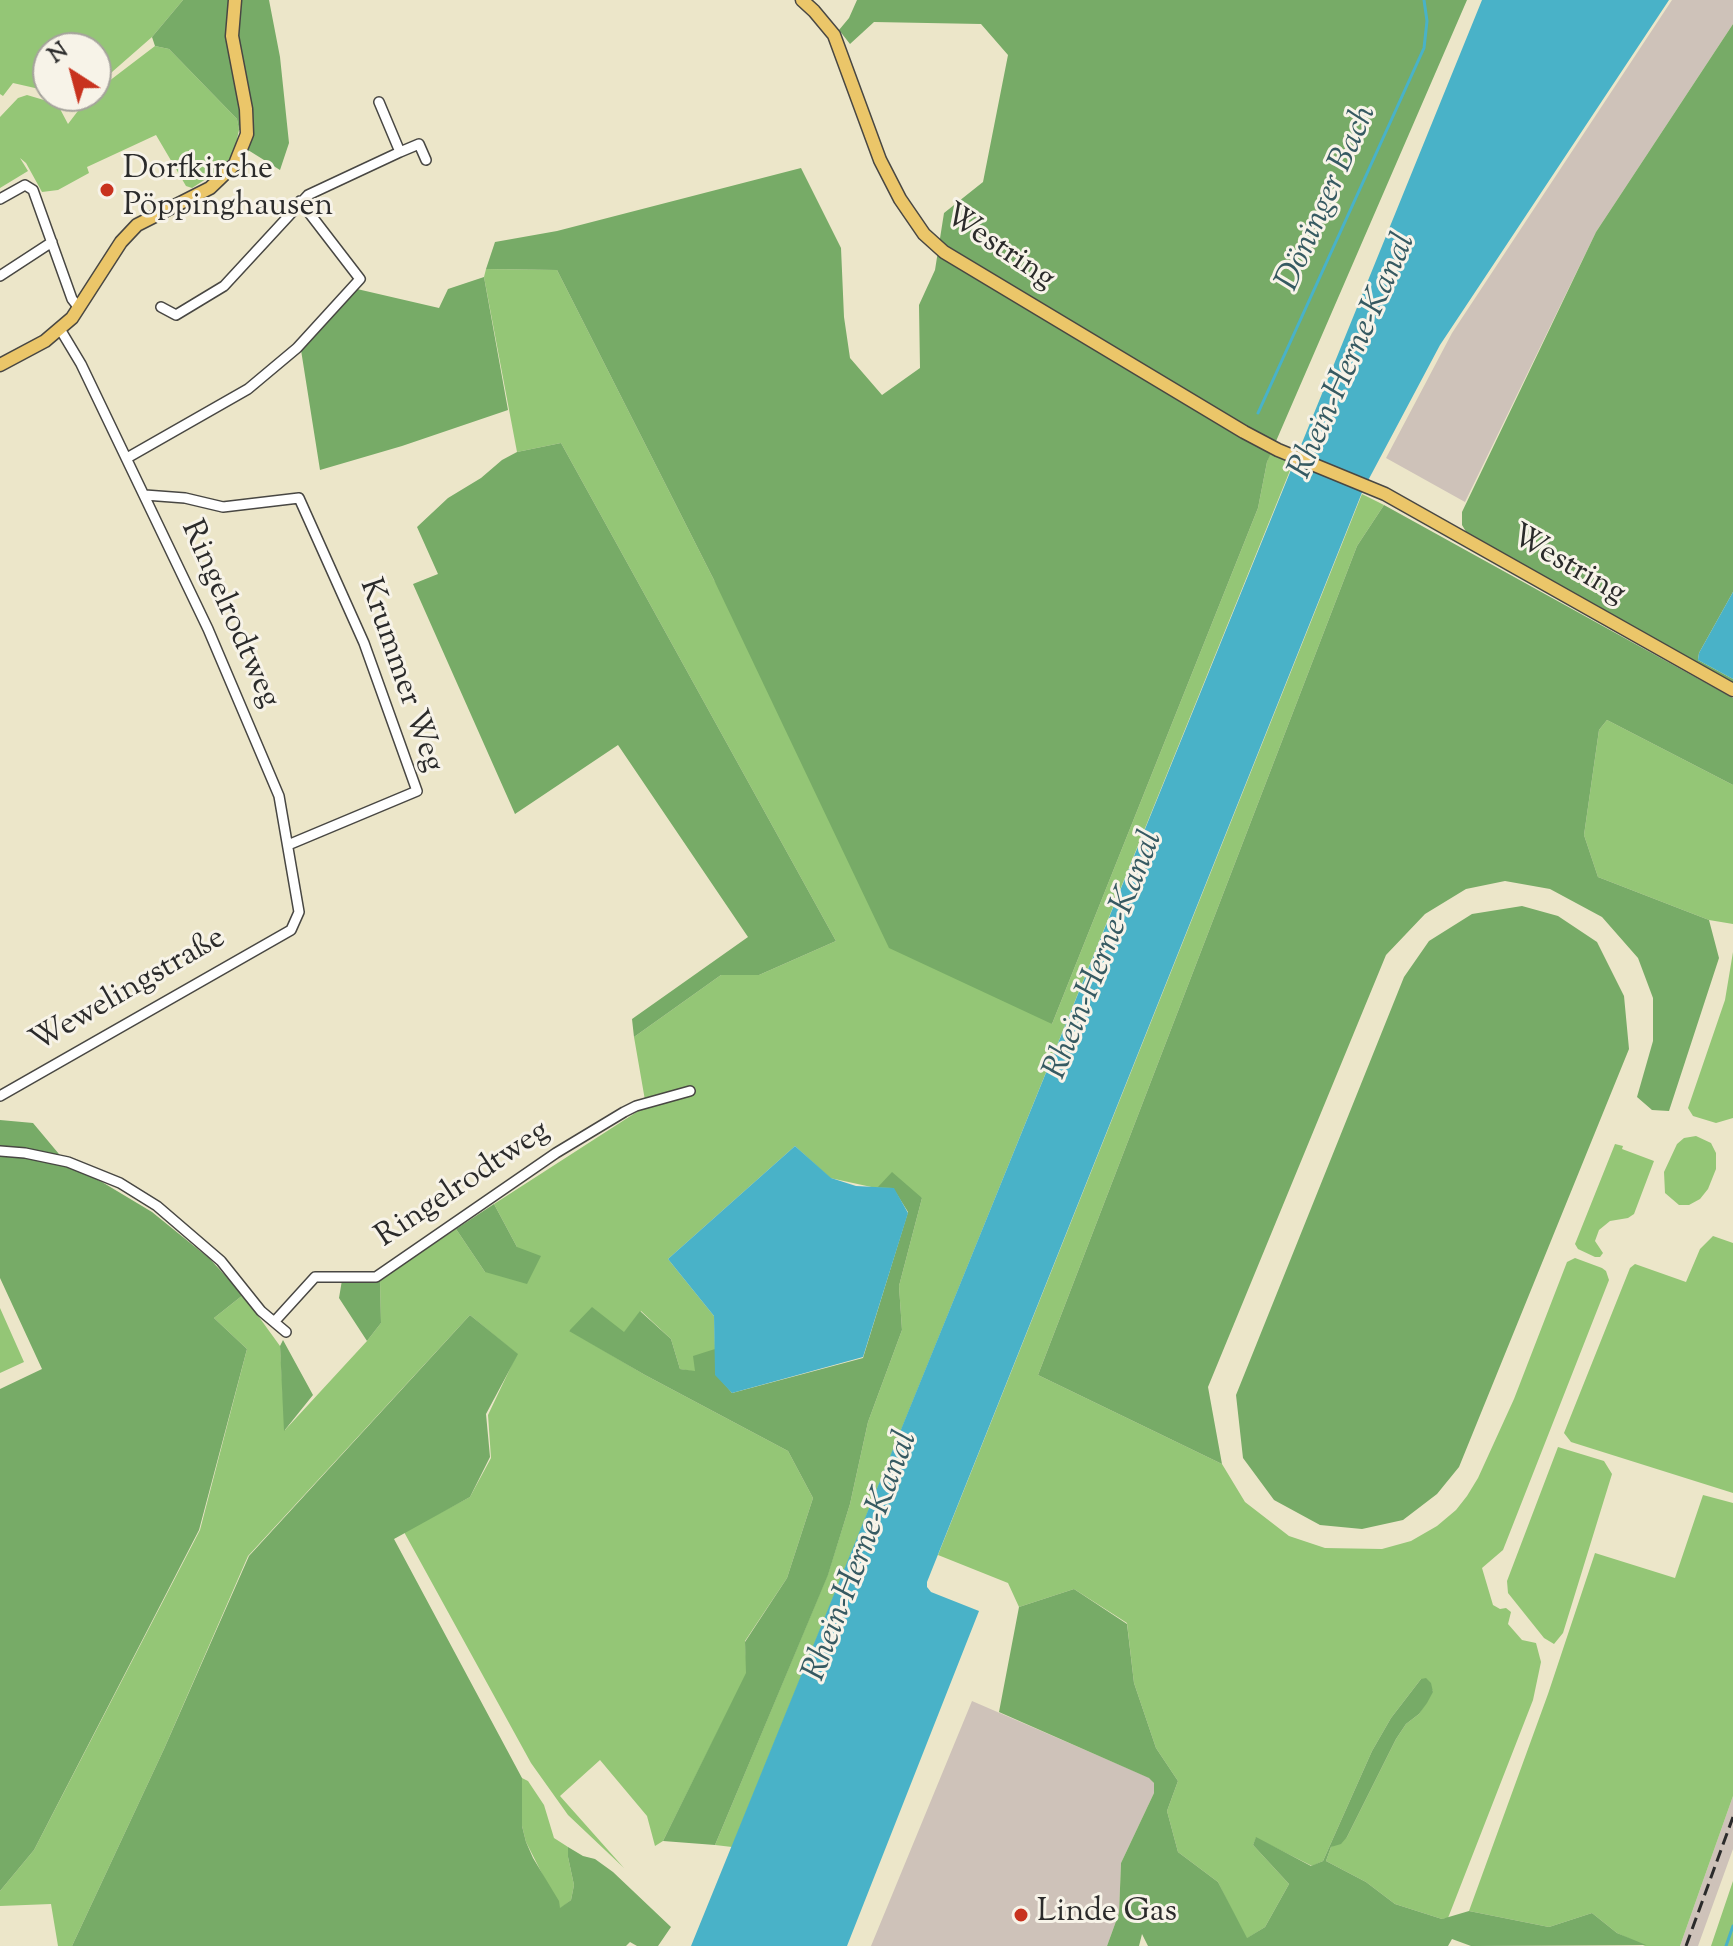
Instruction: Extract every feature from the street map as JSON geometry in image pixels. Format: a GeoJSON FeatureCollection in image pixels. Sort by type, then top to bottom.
{"type":"FeatureCollection","features":[{"type":"Feature","properties":{"kind":"main road"},"geometry":{"type":"LineString","coordinates":[[0,365],[33,349],[60,329],[79,308],[127,233],[210,188],[227,174],[241,154],[247,134],[246,109],[232,36],[235,0]]}},
{"type":"Feature","properties":{"kind":"main road","name":"Westring"},"geometry":{"type":"LineString","coordinates":[[802,0],[834,35],[880,160],[900,199],[931,241],[1271,447],[1374,490],[1733,690]]}},
{"type":"Feature","properties":{"kind":"street"},"geometry":{"type":"LineString","coordinates":[[379,102],[400,152]]}},
{"type":"Feature","properties":{"kind":"street"},"geometry":{"type":"LineString","coordinates":[[161,307],[176,315],[224,286],[308,195],[419,144],[426,160]]}},
{"type":"Feature","properties":{"kind":"street"},"geometry":{"type":"LineString","coordinates":[[0,199],[25,185],[29,186],[72,299],[79,308]]}},
{"type":"Feature","properties":{"kind":"street"},"geometry":{"type":"LineString","coordinates":[[127,458],[248,389],[297,348],[360,279],[300,201]]}},
{"type":"Feature","properties":{"kind":"street"},"geometry":{"type":"LineString","coordinates":[[0,276],[52,242]]}},
{"type":"Feature","properties":{"kind":"street","name":"Ringelrodtweg"},"geometry":{"type":"LineString","coordinates":[[60,329],[127,458],[208,629],[279,796],[299,912],[291,930],[285,934]]}},
{"type":"Feature","properties":{"kind":"street","name":"Krummer Weg"},"geometry":{"type":"LineString","coordinates":[[145,495],[185,498],[223,507],[299,498],[364,643],[417,791],[288,845]]}},
{"type":"Feature","properties":{"kind":"street","name":"Wewelingstraße"},"geometry":{"type":"LineString","coordinates":[[0,1096],[285,934]]}},
{"type":"Feature","properties":{"kind":"street","name":"Ringelrodtweg"},"geometry":{"type":"LineString","coordinates":[[275,1321],[315,1277],[376,1277],[556,1153],[624,1112],[690,1091]]}},
{"type":"Feature","properties":{"kind":"street"},"geometry":{"type":"LineString","coordinates":[[0,1151],[68,1162],[120,1183],[157,1206],[221,1261],[261,1311],[286,1332]]}},
{"type":"Feature","properties":{"kind":"shaded area"},"geometry":{"type":"Polygon","coordinates":[[[1672,0],[1733,0],[1733,24],[1596,232],[1465,502],[1386,458],[1452,333],[1672,0]]]}},
{"type":"Feature","properties":{"kind":"shaded area"},"geometry":{"type":"Polygon","coordinates":[[[972,1701],[1150,1778],[1154,1783],[1154,1793],[1121,1863],[1119,1913],[1107,1946],[871,1946],[972,1701]]]}},
{"type":"Feature","properties":{"kind":"shaded area"},"geometry":{"type":"Polygon","coordinates":[[[1733,1796],[1733,1849],[1698,1946],[1680,1946],[1733,1796]]]}},
{"type":"Feature","properties":{"kind":"green space"},"geometry":{"type":"Polygon","coordinates":[[[0,0],[183,0],[152,37],[112,72],[112,32],[32,32],[32,87],[13,83],[3,96],[0,94],[0,0]]]}},
{"type":"Feature","properties":{"kind":"green space"},"geometry":{"type":"Polygon","coordinates":[[[183,0],[269,0],[280,57],[289,143],[280,170],[248,150],[252,134],[239,130],[237,119],[169,49],[155,46],[152,37],[183,0]]]}},
{"type":"Feature","properties":{"kind":"green space"},"geometry":{"type":"Polygon","coordinates":[[[857,0],[1467,0],[1267,462],[1258,508],[1052,1024],[889,948],[714,580],[557,270],[486,269],[495,242],[557,231],[801,168],[841,248],[844,317],[850,358],[882,395],[920,368],[919,305],[935,270],[944,213],[983,182],[1008,55],[981,24],[874,22],[850,44],[839,30],[849,18],[857,0]]]}},
{"type":"Feature","properties":{"kind":"green space"},"geometry":{"type":"Polygon","coordinates":[[[1733,24],[1733,592],[1698,660],[1733,679],[1733,684],[1468,535],[1462,525],[1462,512],[1596,232],[1733,24]]]}},
{"type":"Feature","properties":{"kind":"green space"},"geometry":{"type":"Polygon","coordinates":[[[155,46],[169,49],[237,119],[239,130],[230,159],[220,170],[192,188],[186,186],[156,135],[87,167],[89,173],[58,190],[42,192],[20,158],[28,171],[0,188],[0,117],[18,98],[32,96],[32,112],[62,112],[68,124],[77,112],[112,112],[112,79],[155,46]]]}},
{"type":"Feature","properties":{"kind":"green space"},"geometry":{"type":"Polygon","coordinates":[[[486,269],[557,270],[714,580],[1052,1024],[1258,508],[1270,453],[1293,463],[732,1847],[715,1845],[828,1574],[850,1504],[868,1422],[902,1330],[899,1286],[922,1198],[830,1178],[795,1146],[668,1259],[714,1316],[715,1349],[696,1372],[680,1369],[671,1339],[641,1311],[624,1333],[569,1330],[645,1375],[788,1451],[813,1498],[787,1578],[745,1641],[747,1673],[663,1841],[655,1846],[647,1816],[600,1760],[560,1796],[624,1868],[568,1815],[531,1763],[404,1532],[470,1497],[491,1458],[488,1415],[517,1354],[470,1315],[248,1556],[164,1749],[72,1946],[58,1946],[51,1904],[0,1906],[0,1891],[34,1850],[200,1530],[247,1349],[214,1318],[243,1295],[280,1346],[285,1430],[381,1323],[380,1280],[456,1229],[485,1272],[517,1247],[494,1204],[646,1106],[634,1037],[721,975],[759,975],[836,941],[561,443],[517,452],[484,277],[486,269]]]}},
{"type":"Feature","properties":{"kind":"green space"},"geometry":{"type":"Polygon","coordinates":[[[484,277],[508,410],[320,470],[301,350],[357,289],[439,308],[448,289],[484,277]]]}},
{"type":"Feature","properties":{"kind":"green space"},"geometry":{"type":"Polygon","coordinates":[[[561,443],[836,941],[759,975],[721,975],[634,1037],[632,1019],[748,937],[618,745],[515,814],[413,584],[438,574],[417,527],[448,498],[481,478],[502,460],[517,452],[561,443]]]}},
{"type":"Feature","properties":{"kind":"green space"},"geometry":{"type":"Polygon","coordinates":[[[1362,494],[1384,505],[1357,546],[1038,1375],[1222,1464],[1245,1502],[1289,1536],[1325,1548],[1382,1549],[1411,1541],[1437,1526],[1467,1496],[1514,1399],[1567,1262],[1575,1258],[1602,1268],[1609,1280],[1503,1550],[1482,1568],[1493,1605],[1511,1612],[1508,1624],[1522,1640],[1536,1643],[1541,1662],[1533,1700],[1448,1918],[1442,1919],[1395,1904],[1366,1882],[1326,1861],[1331,1847],[1347,1837],[1396,1739],[1406,1724],[1419,1714],[1433,1691],[1421,1679],[1391,1718],[1372,1751],[1323,1861],[1312,1866],[1256,1838],[1253,1845],[1289,1884],[1265,1927],[1246,1939],[1218,1882],[1178,1852],[1167,1811],[1178,1781],[1156,1748],[1134,1683],[1127,1623],[1074,1589],[1019,1607],[1008,1583],[938,1555],[1362,494]]]}},
{"type":"Feature","properties":{"kind":"green space"},"geometry":{"type":"Polygon","coordinates":[[[1384,505],[1733,698],[1733,785],[1607,720],[1599,730],[1584,835],[1598,877],[1709,920],[1719,958],[1669,1111],[1652,1110],[1637,1097],[1653,1041],[1653,998],[1638,958],[1602,917],[1550,889],[1505,881],[1466,889],[1425,914],[1386,955],[1208,1387],[1222,1464],[1038,1375],[1357,546],[1384,505]]]}},
{"type":"Feature","properties":{"kind":"green space"},"geometry":{"type":"Polygon","coordinates":[[[1607,720],[1733,785],[1733,924],[1709,920],[1598,877],[1584,835],[1599,730],[1607,720]]]}},
{"type":"Feature","properties":{"kind":"green space"},"geometry":{"type":"Polygon","coordinates":[[[1522,906],[1558,916],[1597,942],[1624,996],[1629,1049],[1459,1467],[1437,1494],[1403,1520],[1362,1529],[1320,1525],[1274,1500],[1243,1458],[1236,1395],[1404,977],[1429,941],[1472,914],[1522,906]]]}},
{"type":"Feature","properties":{"kind":"green space"},"geometry":{"type":"Polygon","coordinates":[[[1733,952],[1733,1118],[1716,1123],[1693,1116],[1688,1108],[1725,1000],[1733,952]]]}},
{"type":"Feature","properties":{"kind":"green space"},"geometry":{"type":"Polygon","coordinates":[[[0,1120],[33,1123],[69,1166],[152,1212],[210,1259],[243,1295],[214,1318],[247,1349],[199,1530],[34,1850],[0,1891],[0,1389],[42,1369],[0,1278],[0,1120]]]}},
{"type":"Feature","properties":{"kind":"green space"},"geometry":{"type":"Polygon","coordinates":[[[1696,1136],[1711,1143],[1716,1153],[1716,1169],[1700,1199],[1689,1205],[1679,1205],[1665,1193],[1664,1172],[1677,1144],[1684,1138],[1696,1136]]]}},
{"type":"Feature","properties":{"kind":"green space"},"geometry":{"type":"Polygon","coordinates":[[[1615,1144],[1654,1161],[1634,1214],[1610,1221],[1599,1230],[1595,1241],[1603,1253],[1595,1257],[1578,1249],[1575,1244],[1615,1144]]]}},
{"type":"Feature","properties":{"kind":"green space"},"geometry":{"type":"Polygon","coordinates":[[[892,1172],[922,1198],[899,1286],[902,1330],[868,1422],[850,1504],[828,1575],[715,1845],[663,1841],[746,1673],[745,1642],[787,1578],[813,1498],[788,1451],[569,1331],[592,1307],[624,1332],[640,1311],[671,1339],[680,1369],[695,1371],[693,1356],[715,1349],[716,1374],[732,1393],[863,1358],[908,1212],[893,1188],[878,1187],[892,1172]]]}},
{"type":"Feature","properties":{"kind":"green space"},"geometry":{"type":"Polygon","coordinates":[[[494,1204],[517,1247],[541,1256],[527,1284],[485,1272],[456,1229],[494,1204]]]}},
{"type":"Feature","properties":{"kind":"green space"},"geometry":{"type":"Polygon","coordinates":[[[1713,1236],[1733,1243],[1733,1493],[1571,1442],[1564,1433],[1630,1268],[1635,1264],[1686,1282],[1700,1249],[1713,1236]]]}},
{"type":"Feature","properties":{"kind":"green space"},"geometry":{"type":"Polygon","coordinates":[[[342,1280],[380,1280],[381,1323],[367,1341],[339,1298],[342,1280]]]}},
{"type":"Feature","properties":{"kind":"green space"},"geometry":{"type":"Polygon","coordinates":[[[0,1308],[24,1362],[0,1373],[0,1308]]]}},
{"type":"Feature","properties":{"kind":"green space"},"geometry":{"type":"Polygon","coordinates":[[[470,1315],[518,1354],[486,1414],[490,1457],[470,1497],[394,1539],[522,1778],[522,1826],[526,1842],[560,1908],[571,1900],[574,1885],[568,1847],[595,1859],[613,1872],[671,1927],[658,1946],[637,1946],[630,1942],[626,1946],[72,1946],[249,1556],[470,1315]]]}},
{"type":"Feature","properties":{"kind":"green space"},"geometry":{"type":"Polygon","coordinates":[[[283,1340],[313,1395],[284,1431],[280,1346],[283,1340]]]}},
{"type":"Feature","properties":{"kind":"green space"},"geometry":{"type":"Polygon","coordinates":[[[1558,1447],[1604,1461],[1612,1474],[1563,1633],[1554,1644],[1544,1638],[1508,1593],[1507,1581],[1558,1447]]]}},
{"type":"Feature","properties":{"kind":"green space"},"geometry":{"type":"Polygon","coordinates":[[[1703,1495],[1733,1503],[1733,1796],[1680,1946],[1645,1946],[1617,1933],[1592,1913],[1549,1927],[1469,1911],[1548,1694],[1595,1553],[1675,1578],[1703,1495]]]}},
{"type":"Feature","properties":{"kind":"green space"},"geometry":{"type":"Polygon","coordinates":[[[1074,1589],[1127,1624],[1134,1683],[1156,1748],[1178,1781],[1167,1811],[1178,1852],[1218,1882],[1247,1938],[1265,1927],[1289,1884],[1253,1845],[1256,1837],[1311,1866],[1323,1861],[1372,1751],[1391,1718],[1421,1679],[1426,1678],[1433,1692],[1427,1703],[1396,1739],[1347,1837],[1341,1844],[1331,1847],[1326,1861],[1366,1882],[1395,1904],[1442,1919],[1469,1911],[1549,1927],[1592,1913],[1617,1933],[1646,1945],[1471,1946],[1452,1939],[1448,1946],[1148,1946],[1142,1934],[1139,1946],[1107,1946],[1119,1913],[1121,1863],[1154,1793],[1154,1783],[1149,1778],[999,1712],[1019,1607],[1074,1589]]]}},
{"type":"Feature","properties":{"kind":"green space"},"geometry":{"type":"Polygon","coordinates":[[[522,1778],[528,1781],[544,1805],[554,1838],[568,1847],[574,1885],[571,1900],[560,1909],[526,1842],[522,1826],[522,1778]]]}},
{"type":"Feature","properties":{"kind":"green space"},"geometry":{"type":"Polygon","coordinates":[[[1733,1881],[1733,1946],[1711,1946],[1733,1881]]]}},
{"type":"Feature","properties":{"kind":"water","name":"Rhein-Herne-Kanal"},"geometry":{"type":"Polygon","coordinates":[[[1482,0],[1669,0],[1440,345],[1363,490],[927,1582],[931,1592],[979,1611],[847,1946],[691,1946],[1482,0]]]}},
{"type":"Feature","properties":{"kind":"water"},"geometry":{"type":"Polygon","coordinates":[[[1733,592],[1733,679],[1698,660],[1733,592]]]}},
{"type":"Feature","properties":{"kind":"water"},"geometry":{"type":"Polygon","coordinates":[[[795,1146],[831,1178],[856,1186],[894,1188],[908,1213],[863,1357],[732,1393],[715,1375],[714,1316],[668,1259],[795,1146]]]}},
{"type":"Feature","properties":{"kind":"waterway","name":"Döninger Bach"},"geometry":{"type":"LineString","coordinates":[[1258,413],[1424,48],[1427,21],[1424,0]]}},
{"type":"Feature","properties":{"kind":"waterway"},"geometry":{"type":"LineString","coordinates":[[1726,1946],[1733,1926]]}},
{"type":"Feature","properties":{"kind":"railway"},"geometry":{"type":"LineString","coordinates":[[1686,1946],[1733,1817]]}},
{"type":"Feature","properties":{"kind":"place","name":"Dorfkirche Pöppinghausen"},"geometry":{"type":"Point","coordinates":[107,190]}},
{"type":"Feature","properties":{"kind":"place","name":"Linde Gas"},"geometry":{"type":"Point","coordinates":[1021,1915]}}]}
